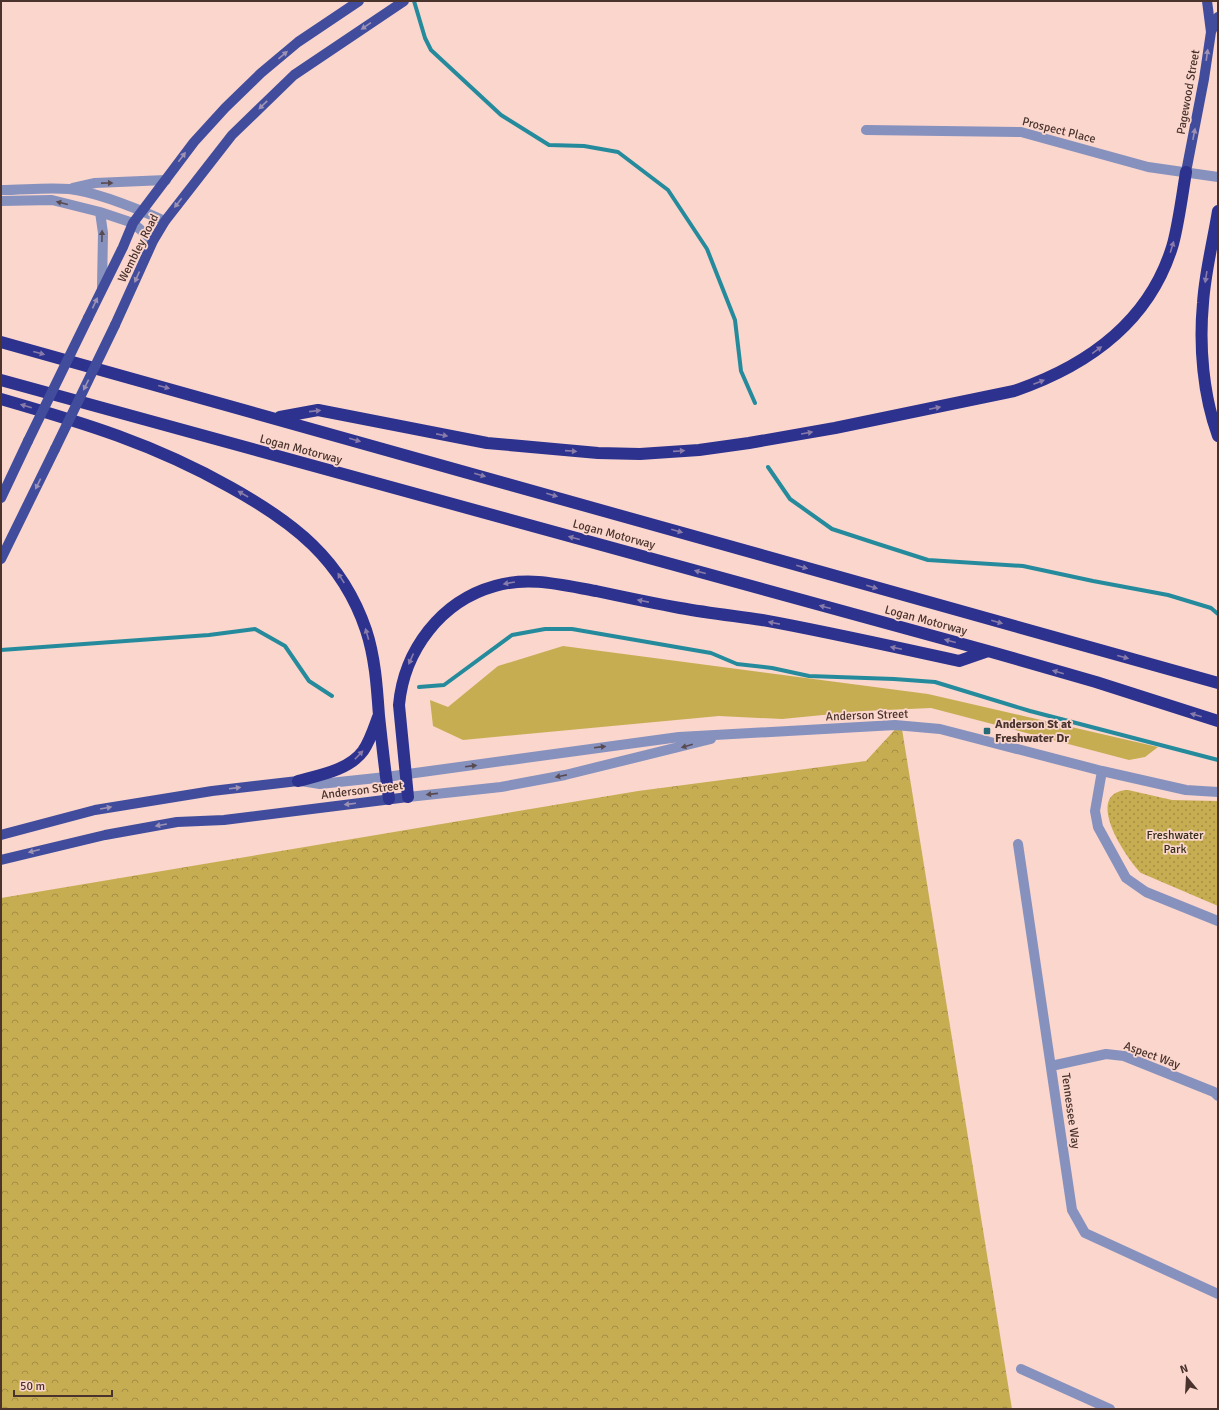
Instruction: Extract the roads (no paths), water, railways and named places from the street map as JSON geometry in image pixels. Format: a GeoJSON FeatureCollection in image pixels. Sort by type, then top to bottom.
{"type":"FeatureCollection","features":[{"type":"Feature","properties":{"kind":"highway"},"geometry":{"type":"LineString","coordinates":[[276,418],[318,410],[487,443],[598,453],[640,454],[698,450],[749,444],[993,396],[1042,381],[1070,368],[1098,350],[1127,325],[1151,292],[1168,258],[1176,228],[1186,172]]}},
{"type":"Feature","properties":{"kind":"highway"},"geometry":{"type":"LineString","coordinates":[[1218,211],[1206,276],[1202,328],[1202,356],[1218,436]]}},
{"type":"Feature","properties":{"kind":"highway","name":"Logan Motorway"},"geometry":{"type":"LineString","coordinates":[[1,342],[1218,683]]}},
{"type":"Feature","properties":{"kind":"highway","name":"Logan Motorway"},"geometry":{"type":"LineString","coordinates":[[1,380],[988,651],[1096,682],[1218,721]]}},
{"type":"Feature","properties":{"kind":"highway"},"geometry":{"type":"LineString","coordinates":[[1,399],[94,426],[150,447],[184,462],[239,491],[284,519],[312,543],[337,572],[359,612],[372,650],[389,799]]}},
{"type":"Feature","properties":{"kind":"highway"},"geometry":{"type":"LineString","coordinates":[[408,797],[399,704],[400,689],[412,656],[429,629],[444,614],[468,596],[496,586],[513,582],[548,582],[682,608],[762,620],[959,661],[988,651]]}},
{"type":"Feature","properties":{"kind":"highway"},"geometry":{"type":"LineString","coordinates":[[298,781],[326,774],[358,758],[370,737],[379,714]]}},
{"type":"Feature","properties":{"kind":"main road","name":"Wembley Road"},"geometry":{"type":"LineString","coordinates":[[1,498],[123,247],[133,223],[194,142],[214,119],[261,73],[298,42],[359,1]]}},
{"type":"Feature","properties":{"kind":"main road"},"geometry":{"type":"LineString","coordinates":[[1207,1],[1211,32]]}},
{"type":"Feature","properties":{"kind":"main road","name":"Wembley Road"},"geometry":{"type":"LineString","coordinates":[[1,559],[115,325],[153,241],[165,221],[232,135],[294,75],[401,3]]}},
{"type":"Feature","properties":{"kind":"main road","name":"Pagewood Street"},"geometry":{"type":"LineString","coordinates":[[1186,172],[1204,79],[1211,32],[1218,17]]}},
{"type":"Feature","properties":{"kind":"main road","name":"Anderson Street"},"geometry":{"type":"LineString","coordinates":[[1,835],[95,810],[212,791],[298,781]]}},
{"type":"Feature","properties":{"kind":"main road","name":"Anderson Street"},"geometry":{"type":"LineString","coordinates":[[1,860],[98,837],[177,822],[224,820],[408,797]]}},
{"type":"Feature","properties":{"kind":"street","name":"Prospect Place"},"geometry":{"type":"LineString","coordinates":[[866,130],[1022,132],[1148,167],[1218,177]]}},
{"type":"Feature","properties":{"kind":"street"},"geometry":{"type":"LineString","coordinates":[[69,189],[94,183],[166,180]]}},
{"type":"Feature","properties":{"kind":"street"},"geometry":{"type":"LineString","coordinates":[[1,190],[69,189],[89,193],[142,211],[165,221]]}},
{"type":"Feature","properties":{"kind":"street"},"geometry":{"type":"LineString","coordinates":[[1,201],[52,200],[100,212],[133,223],[153,241]]}},
{"type":"Feature","properties":{"kind":"street"},"geometry":{"type":"LineString","coordinates":[[100,212],[103,233],[102,288]]}},
{"type":"Feature","properties":{"kind":"street","name":"Anderson Street"},"geometry":{"type":"LineString","coordinates":[[298,781],[320,784],[386,777],[680,737],[725,736],[895,724],[940,729],[1102,771],[1186,790],[1218,792]]}},
{"type":"Feature","properties":{"kind":"street","name":"Anderson Street"},"geometry":{"type":"LineString","coordinates":[[408,797],[501,787],[565,775],[682,748],[725,736]]}},
{"type":"Feature","properties":{"kind":"street"},"geometry":{"type":"LineString","coordinates":[[1102,771],[1095,811],[1098,827],[1126,878],[1146,892],[1218,921]]}},
{"type":"Feature","properties":{"kind":"street","name":"Tennessee Way"},"geometry":{"type":"LineString","coordinates":[[1018,844],[1072,1210],[1084,1233],[1218,1294]]}},
{"type":"Feature","properties":{"kind":"street","name":"Aspect Way"},"geometry":{"type":"LineString","coordinates":[[1051,1066],[1106,1054],[1124,1056],[1214,1092],[1218,1096]]}},
{"type":"Feature","properties":{"kind":"street"},"geometry":{"type":"LineString","coordinates":[[1021,1369],[1110,1409]]}},
{"type":"Feature","properties":{"kind":"waterway"},"geometry":{"type":"LineString","coordinates":[[414,1],[425,38],[431,50],[501,115],[549,145],[584,146],[618,152],[668,190],[707,249],[735,320],[741,371],[755,403]]}},
{"type":"Feature","properties":{"kind":"waterway"},"geometry":{"type":"LineString","coordinates":[[768,467],[790,499],[832,529],[928,560],[1023,566],[1168,595],[1211,608],[1218,614]]}},
{"type":"Feature","properties":{"kind":"waterway"},"geometry":{"type":"LineString","coordinates":[[1,650],[209,635],[255,629],[285,646],[309,681],[332,696]]}},
{"type":"Feature","properties":{"kind":"waterway"},"geometry":{"type":"LineString","coordinates":[[419,687],[444,685],[512,635],[545,629],[572,629],[711,653],[737,664],[772,668],[809,676],[935,682],[1030,711],[1218,760]]}},
{"type":"Feature","properties":{"kind":"place","name":"Anderson St at Freshwater Dr"},"geometry":{"type":"Point","coordinates":[987,731]}},
{"type":"Feature","properties":{"kind":"park label","name":"Freshwater Park"},"geometry":{"type":"Point","coordinates":[1175,842]}}]}
